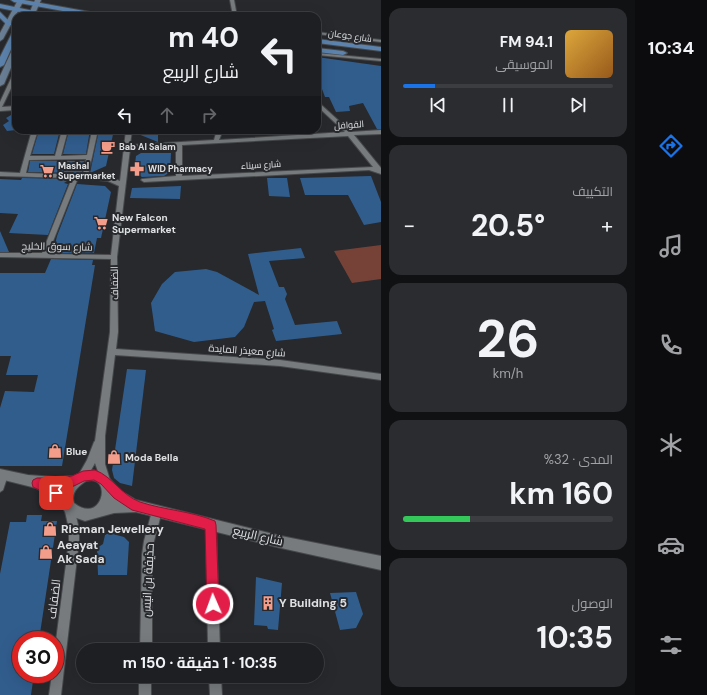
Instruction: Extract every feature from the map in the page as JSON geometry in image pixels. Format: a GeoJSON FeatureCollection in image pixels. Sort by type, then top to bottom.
{"type":"FeatureCollection","features":[{"type":"Feature","properties":{"kind":"main road"},"geometry":{"type":"LineString","coordinates":[[54,0],[72,9],[84,12]]}},
{"type":"Feature","properties":{"kind":"main road"},"geometry":{"type":"LineString","coordinates":[[0,1],[52,12]]}},
{"type":"Feature","properties":{"kind":"main road"},"geometry":{"type":"LineString","coordinates":[[0,6],[26,7],[67,12]]}},
{"type":"Feature","properties":{"kind":"main road"},"geometry":{"type":"LineString","coordinates":[[26,7],[35,12]]}},
{"type":"Feature","properties":{"kind":"main road"},"geometry":{"type":"LineString","coordinates":[[0,14],[8,24]]}},
{"type":"Feature","properties":{"kind":"main road"},"geometry":{"type":"LineString","coordinates":[[0,39],[8,24],[12,20]]}},
{"type":"Feature","properties":{"kind":"main road"},"geometry":{"type":"LineString","coordinates":[[0,64],[12,39]]}},
{"type":"Feature","properties":{"kind":"main road","name":"شارع جوعان"},"geometry":{"type":"LineString","coordinates":[[321,42],[381,48]]}},
{"type":"Feature","properties":{"kind":"main road","name":"شارع جوعان"},"geometry":{"type":"LineString","coordinates":[[321,50],[381,57]]}},
{"type":"Feature","properties":{"kind":"main road"},"geometry":{"type":"LineString","coordinates":[[0,84],[12,57]]}},
{"type":"Feature","properties":{"kind":"main road"},"geometry":{"type":"LineString","coordinates":[[9,63],[12,68]]}},
{"type":"Feature","properties":{"kind":"street"},"geometry":{"type":"LineString","coordinates":[[232,0],[234,12]]}},
{"type":"Feature","properties":{"kind":"street"},"geometry":{"type":"LineString","coordinates":[[237,0],[238,12]]}},
{"type":"Feature","properties":{"kind":"street"},"geometry":{"type":"LineString","coordinates":[[321,34],[381,41]]}},
{"type":"Feature","properties":{"kind":"street","name":"شارع جوعان"},"geometry":{"type":"LineString","coordinates":[[321,54],[381,60]]}},
{"type":"Feature","properties":{"kind":"street"},"geometry":{"type":"LineString","coordinates":[[0,108],[12,83]]}},
{"type":"Feature","properties":{"kind":"street"},"geometry":{"type":"LineString","coordinates":[[3,102],[12,105]]}},
{"type":"Feature","properties":{"kind":"street"},"geometry":{"type":"LineString","coordinates":[[0,108],[12,106]]}},
{"type":"Feature","properties":{"kind":"street"},"geometry":{"type":"LineString","coordinates":[[321,107],[350,134],[380,171]]}},
{"type":"Feature","properties":{"kind":"street","name":"القوافل"},"geometry":{"type":"LineString","coordinates":[[127,146],[381,132]]}},
{"type":"Feature","properties":{"kind":"street"},"geometry":{"type":"LineString","coordinates":[[22,175],[34,134]]}},
{"type":"Feature","properties":{"kind":"street"},"geometry":{"type":"LineString","coordinates":[[58,157],[64,134]]}},
{"type":"Feature","properties":{"kind":"street"},"geometry":{"type":"LineString","coordinates":[[85,177],[94,134]]}},
{"type":"Feature","properties":{"kind":"street","name":"الضفاف"},"geometry":{"type":"LineString","coordinates":[[106,482],[100,464],[100,436],[114,332],[114,257],[128,134]]}},
{"type":"Feature","properties":{"kind":"street"},"geometry":{"type":"LineString","coordinates":[[216,141],[219,134]]}},
{"type":"Feature","properties":{"kind":"street"},"geometry":{"type":"LineString","coordinates":[[178,178],[179,143]]}},
{"type":"Feature","properties":{"kind":"street"},"geometry":{"type":"LineString","coordinates":[[27,158],[90,157]]}},
{"type":"Feature","properties":{"kind":"street","name":"شارع سيناء"},"geometry":{"type":"LineString","coordinates":[[144,180],[369,168],[380,171]]}},
{"type":"Feature","properties":{"kind":"street"},"geometry":{"type":"LineString","coordinates":[[0,174],[109,179],[123,185]]}},
{"type":"Feature","properties":{"kind":"street"},"geometry":{"type":"LineString","coordinates":[[44,256],[75,177]]}},
{"type":"Feature","properties":{"kind":"street","name":"شارع سوق الخليج"},"geometry":{"type":"LineString","coordinates":[[0,255],[114,257]]}},
{"type":"Feature","properties":{"kind":"street","name":"شارع معيذر المايدة"},"geometry":{"type":"LineString","coordinates":[[112,352],[280,363],[381,377]]}},
{"type":"Feature","properties":{"kind":"street","name":"الضفاف"},"geometry":{"type":"LineString","coordinates":[[78,478],[91,462],[100,436]]}},
{"type":"Feature","properties":{"kind":"street"},"geometry":{"type":"LineString","coordinates":[[1,479],[37,483],[60,483],[95,475],[106,482],[109,490],[109,498],[99,511],[92,514],[78,514],[72,511],[68,503],[50,489],[37,483]]}},
{"type":"Feature","properties":{"kind":"street"},"geometry":{"type":"LineString","coordinates":[[68,503],[68,490],[78,478]]}},
{"type":"Feature","properties":{"kind":"street","name":"شارع الربيع"},"geometry":{"type":"LineString","coordinates":[[106,482],[118,495],[136,506]]}},
{"type":"Feature","properties":{"kind":"street","name":"الضفاف"},"geometry":{"type":"LineString","coordinates":[[55,695],[74,541],[73,523],[68,503]]}},
{"type":"Feature","properties":{"kind":"street","name":"شارع الربيع"},"geometry":{"type":"LineString","coordinates":[[99,511],[114,507],[136,506],[281,542],[381,563]]}},
{"type":"Feature","properties":{"kind":"street","name":"حذيفة بن انيس"},"geometry":{"type":"LineString","coordinates":[[146,643],[147,555],[150,534],[157,511]]}},
{"type":"Feature","properties":{"kind":"street"},"geometry":{"type":"LineString","coordinates":[[211,525],[214,643]]}},
{"type":"Feature","properties":{"kind":"street"},"geometry":{"type":"LineString","coordinates":[[145,683],[145,695]]}},
{"type":"Feature","properties":{"kind":"street"},"geometry":{"type":"LineString","coordinates":[[215,683],[216,695]]}},
{"type":"Feature","properties":{"kind":"shaded area"},"geometry":{"type":"Polygon","coordinates":[[[381,245],[381,279],[352,283],[334,251],[381,245]]]}},
{"type":"Feature","properties":{"kind":"building"},"geometry":{"type":"Polygon","coordinates":[[[321,58],[381,66],[381,129],[377,129],[363,103],[349,106],[350,111],[336,112],[329,97],[325,97],[322,89],[321,58]]]}},
{"type":"Feature","properties":{"kind":"building"},"geometry":{"type":"Polygon","coordinates":[[[12,114],[12,130],[7,131],[3,125],[9,121],[6,118],[12,114]]]}},
{"type":"Feature","properties":{"kind":"building"},"geometry":{"type":"Polygon","coordinates":[[[38,134],[59,134],[54,154],[32,154],[38,134]]]}},
{"type":"Feature","properties":{"kind":"building"},"geometry":{"type":"Polygon","coordinates":[[[68,134],[89,134],[86,154],[63,154],[68,134]]]}},
{"type":"Feature","properties":{"kind":"building"},"geometry":{"type":"Polygon","coordinates":[[[98,134],[113,134],[106,166],[90,173],[98,134]]]}},
{"type":"Feature","properties":{"kind":"building"},"geometry":{"type":"Polygon","coordinates":[[[138,134],[158,134],[158,142],[138,134]]]}},
{"type":"Feature","properties":{"kind":"building"},"geometry":{"type":"Polygon","coordinates":[[[141,153],[171,153],[170,172],[164,176],[142,177],[134,172],[136,156],[141,153]]]}},
{"type":"Feature","properties":{"kind":"building"},"geometry":{"type":"Polygon","coordinates":[[[30,161],[84,161],[82,173],[28,172],[30,161]]]}},
{"type":"Feature","properties":{"kind":"building"},"geometry":{"type":"Polygon","coordinates":[[[371,176],[381,202],[381,222],[364,225],[348,195],[305,195],[300,178],[371,176]]]}},
{"type":"Feature","properties":{"kind":"building"},"geometry":{"type":"Polygon","coordinates":[[[22,178],[70,179],[64,183],[68,184],[48,235],[9,233],[18,214],[0,213],[0,179],[21,180],[22,178]]]}},
{"type":"Feature","properties":{"kind":"building"},"geometry":{"type":"Polygon","coordinates":[[[267,178],[287,178],[290,197],[269,196],[267,178]]]}},
{"type":"Feature","properties":{"kind":"building"},"geometry":{"type":"Polygon","coordinates":[[[77,184],[105,186],[111,192],[101,238],[97,238],[94,253],[53,253],[57,236],[77,184]]]}},
{"type":"Feature","properties":{"kind":"building"},"geometry":{"type":"Polygon","coordinates":[[[181,186],[180,199],[130,198],[132,188],[181,186]]]}},
{"type":"Feature","properties":{"kind":"building"},"geometry":{"type":"Polygon","coordinates":[[[0,231],[9,252],[0,252],[0,231]]]}},
{"type":"Feature","properties":{"kind":"building"},"geometry":{"type":"Polygon","coordinates":[[[301,248],[305,258],[269,261],[279,287],[284,287],[287,294],[285,299],[295,325],[337,321],[342,334],[276,341],[272,330],[274,329],[265,301],[254,302],[244,327],[235,337],[194,342],[155,331],[151,303],[162,284],[175,272],[206,269],[217,272],[259,295],[248,254],[301,248]]]}},
{"type":"Feature","properties":{"kind":"building"},"geometry":{"type":"Polygon","coordinates":[[[51,259],[93,260],[92,265],[95,265],[62,466],[0,466],[0,408],[5,391],[34,392],[38,375],[6,375],[11,356],[0,356],[0,273],[45,273],[51,259]]]}},
{"type":"Feature","properties":{"kind":"building"},"geometry":{"type":"Polygon","coordinates":[[[127,369],[146,370],[132,486],[120,483],[114,478],[112,470],[127,369]]]}},
{"type":"Feature","properties":{"kind":"building"},"geometry":{"type":"Polygon","coordinates":[[[27,515],[42,515],[41,521],[57,521],[40,631],[12,631],[12,683],[33,683],[31,695],[0,695],[0,574],[10,522],[26,522],[27,515]]]}},
{"type":"Feature","properties":{"kind":"building"},"geometry":{"type":"Polygon","coordinates":[[[109,533],[124,537],[129,542],[127,575],[98,575],[97,548],[103,544],[105,535],[109,533]]]}},
{"type":"Feature","properties":{"kind":"building","name":"Y Building 5"},"geometry":{"type":"Polygon","coordinates":[[[256,577],[282,583],[278,630],[268,629],[267,626],[254,625],[256,577]]]}},
{"type":"Feature","properties":{"kind":"building"},"geometry":{"type":"Polygon","coordinates":[[[356,592],[363,614],[356,628],[340,630],[330,593],[356,592]]]}},
{"type":"Feature","properties":{"kind":"place","name":"Bab Al Salam"},"geometry":{"type":"Point","coordinates":[108,147]}},
{"type":"Feature","properties":{"kind":"place","name":"WID Pharmacy"},"geometry":{"type":"Point","coordinates":[137,169]}},
{"type":"Feature","properties":{"kind":"place","name":"Mashal Supermarket"},"geometry":{"type":"Point","coordinates":[47,171]}},
{"type":"Feature","properties":{"kind":"place","name":"New Falcon Supermarket"},"geometry":{"type":"Point","coordinates":[101,223]}},
{"type":"Feature","properties":{"kind":"place","name":"Blue"},"geometry":{"type":"Point","coordinates":[55,451]}},
{"type":"Feature","properties":{"kind":"place","name":"Moda Bella"},"geometry":{"type":"Point","coordinates":[114,457]}},
{"type":"Feature","properties":{"kind":"place","name":"Rieman Jewellery"},"geometry":{"type":"Point","coordinates":[50,529]}},
{"type":"Feature","properties":{"kind":"place","name":"Aeayat Ak Sada"},"geometry":{"type":"Point","coordinates":[46,552]}},
{"type":"Feature","properties":{"kind":"place","name":"Y Building 5"},"geometry":{"type":"Point","coordinates":[268,603]}},
{"type":"Feature","properties":{"kind":"route"},"geometry":{"type":"LineString","coordinates":[[56,493],[37,483],[60,483],[74,481],[83,476],[95,475],[105,480],[118,495],[136,506],[211,525],[213,604]]}}]}
